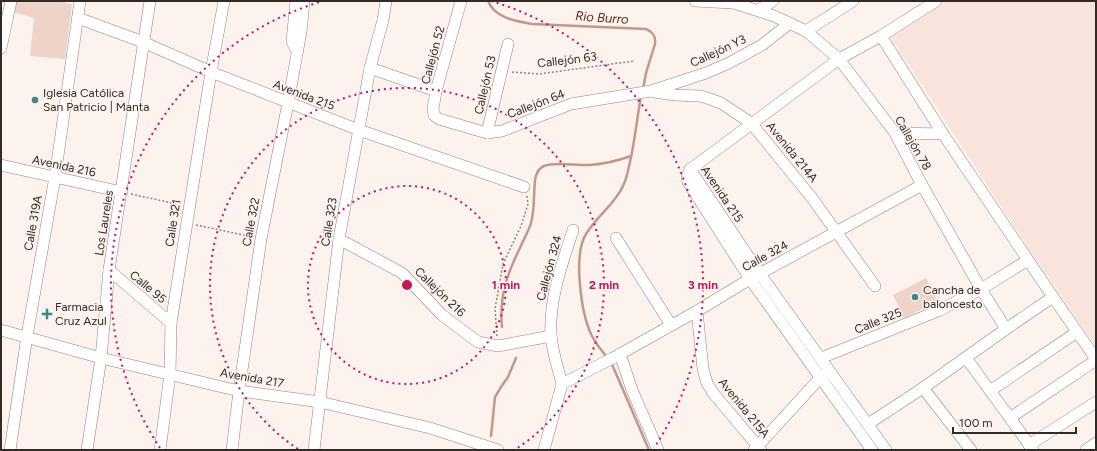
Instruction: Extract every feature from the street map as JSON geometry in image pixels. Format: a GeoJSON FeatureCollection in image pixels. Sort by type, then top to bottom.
{"type":"FeatureCollection","features":[{"type":"Feature","properties":{"kind":"street"},"geometry":{"type":"LineString","coordinates":[[1,48],[11,1]]}},
{"type":"Feature","properties":{"kind":"street","name":"Calle 319A"},"geometry":{"type":"LineString","coordinates":[[10,450],[27,336],[55,177],[80,1]]}},
{"type":"Feature","properties":{"kind":"street","name":"Los Laureles"},"geometry":{"type":"LineString","coordinates":[[87,450],[101,358],[109,270],[150,1]]}},
{"type":"Feature","properties":{"kind":"street","name":"Calle 321"},"geometry":{"type":"LineString","coordinates":[[160,450],[170,374],[171,323],[186,223],[224,1]]}},
{"type":"Feature","properties":{"kind":"street"},"geometry":{"type":"LineString","coordinates":[[296,1],[292,41],[297,53]]}},
{"type":"Feature","properties":{"kind":"street","name":"Calle 322"},"geometry":{"type":"LineString","coordinates":[[232,450],[261,239],[288,103],[304,1]]}},
{"type":"Feature","properties":{"kind":"street","name":"Calle 323"},"geometry":{"type":"LineString","coordinates":[[314,450],[339,239],[370,68],[383,20],[386,1]]}},
{"type":"Feature","properties":{"kind":"street","name":"Callejón 52"},"geometry":{"type":"LineString","coordinates":[[434,115],[433,109],[436,92],[461,1]]}},
{"type":"Feature","properties":{"kind":"street","name":"Callejón 78"},"geometry":{"type":"LineString","coordinates":[[695,1],[734,2],[790,22],[806,31],[839,59],[895,133],[922,185],[981,289],[1006,329]]}},
{"type":"Feature","properties":{"kind":"street"},"geometry":{"type":"LineString","coordinates":[[759,10],[773,1]]}},
{"type":"Feature","properties":{"kind":"street"},"geometry":{"type":"LineString","coordinates":[[806,31],[853,1]]}},
{"type":"Feature","properties":{"kind":"street"},"geometry":{"type":"LineString","coordinates":[[751,123],[839,59],[881,36],[935,1]]}},
{"type":"Feature","properties":{"kind":"street","name":"Avenida 215"},"geometry":{"type":"LineString","coordinates":[[78,18],[143,42],[211,72],[359,130],[524,187]]}},
{"type":"Feature","properties":{"kind":"street","name":"Callejón Y3"},"geometry":{"type":"LineString","coordinates":[[651,91],[706,74],[729,63],[762,45],[790,22]]}},
{"type":"Feature","properties":{"kind":"street"},"geometry":{"type":"LineString","coordinates":[[881,36],[943,134],[1096,359],[1010,418]]}},
{"type":"Feature","properties":{"kind":"street","name":"Callejón 53"},"geometry":{"type":"LineString","coordinates":[[487,133],[508,44]]}},
{"type":"Feature","properties":{"kind":"street"},"geometry":{"type":"LineString","coordinates":[[370,68],[436,92]]}},
{"type":"Feature","properties":{"kind":"street","name":"Callejón 64"},"geometry":{"type":"LineString","coordinates":[[434,115],[439,119],[487,133],[502,131],[571,104],[651,91]]}},
{"type":"Feature","properties":{"kind":"street","name":"Avenida 214A"},"geometry":{"type":"LineString","coordinates":[[651,91],[707,98],[721,103],[751,123],[812,198],[875,286]]}},
{"type":"Feature","properties":{"kind":"street","name":"Avenida 215"},"geometry":{"type":"LineString","coordinates":[[751,123],[690,169],[687,176],[688,182],[755,276],[820,378],[872,450]]}},
{"type":"Feature","properties":{"kind":"street"},"geometry":{"type":"LineString","coordinates":[[895,133],[943,134]]}},
{"type":"Feature","properties":{"kind":"street","name":"Avenida 216"},"geometry":{"type":"LineString","coordinates":[[1,165],[122,192]]}},
{"type":"Feature","properties":{"kind":"street","name":"Calle 324"},"geometry":{"type":"LineString","coordinates":[[562,384],[617,356],[755,276],[922,185]]}},
{"type":"Feature","properties":{"kind":"street","name":"Callejón 324"},"geometry":{"type":"LineString","coordinates":[[562,384],[551,336],[551,310],[560,268],[573,230]]}},
{"type":"Feature","properties":{"kind":"street"},"geometry":{"type":"LineString","coordinates":[[616,238],[671,325]]}},
{"type":"Feature","properties":{"kind":"street","name":"Callejón 216"},"geometry":{"type":"LineString","coordinates":[[339,239],[402,273],[442,315],[478,342],[498,346],[551,336]]}},
{"type":"Feature","properties":{"kind":"street","name":"Calle 325"},"geometry":{"type":"LineString","coordinates":[[821,358],[938,311],[981,289],[1028,260]]}},
{"type":"Feature","properties":{"kind":"street","name":"Calle 95"},"geometry":{"type":"LineString","coordinates":[[109,270],[171,323]]}},
{"type":"Feature","properties":{"kind":"street","name":"Avenida 215"},"geometry":{"type":"LineString","coordinates":[[755,276],[821,358],[886,450]]}},
{"type":"Feature","properties":{"kind":"street"},"geometry":{"type":"LineString","coordinates":[[868,424],[924,388],[1053,297]]}},
{"type":"Feature","properties":{"kind":"street","name":"Avenida 215A"},"geometry":{"type":"LineString","coordinates":[[697,311],[703,369],[708,383],[713,394],[758,448]]}},
{"type":"Feature","properties":{"kind":"street","name":"Avenida 217"},"geometry":{"type":"LineString","coordinates":[[1,330],[27,336],[101,358],[239,391],[320,402],[430,428],[485,448],[498,450]]}},
{"type":"Feature","properties":{"kind":"street"},"geometry":{"type":"LineString","coordinates":[[990,391],[1077,332]]}},
{"type":"Feature","properties":{"kind":"street"},"geometry":{"type":"LineString","coordinates":[[617,356],[658,450]]}},
{"type":"Feature","properties":{"kind":"street"},"geometry":{"type":"LineString","coordinates":[[966,358],[1031,447],[1096,402]]}},
{"type":"Feature","properties":{"kind":"street"},"geometry":{"type":"LineString","coordinates":[[758,448],[820,378],[830,372]]}},
{"type":"Feature","properties":{"kind":"street"},"geometry":{"type":"LineString","coordinates":[[544,450],[562,384]]}},
{"type":"Feature","properties":{"kind":"street"},"geometry":{"type":"LineString","coordinates":[[924,388],[971,450]]}},
{"type":"Feature","properties":{"kind":"path","name":"Callejón 63"},"geometry":{"type":"LineString","coordinates":[[502,71],[539,74],[634,61]]}},
{"type":"Feature","properties":{"kind":"path"},"geometry":{"type":"LineString","coordinates":[[498,346],[496,310],[503,264],[521,226],[528,204],[524,187]]}},
{"type":"Feature","properties":{"kind":"path"},"geometry":{"type":"LineString","coordinates":[[122,192],[189,207]]}},
{"type":"Feature","properties":{"kind":"path"},"geometry":{"type":"LineString","coordinates":[[186,223],[261,239]]}},
{"type":"Feature","properties":{"kind":"shaded area"},"geometry":{"type":"Polygon","coordinates":[[[13,1],[57,1],[72,4],[65,59],[30,56],[34,18],[12,12],[13,1]]]}},
{"type":"Feature","properties":{"kind":"shaded area"},"geometry":{"type":"Polygon","coordinates":[[[945,1],[1096,1],[1096,347],[1017,231],[890,36],[945,1]]]}},
{"type":"Feature","properties":{"kind":"shaded area","name":"Cancha de baloncesto"},"geometry":{"type":"Polygon","coordinates":[[[926,278],[938,302],[904,318],[893,295],[926,278]]]}},
{"type":"Feature","properties":{"kind":"waterway","name":"Rio Burro"},"geometry":{"type":"LineString","coordinates":[[488,1],[495,11],[506,18],[526,23],[648,30],[652,33],[655,44],[646,73],[643,89]]}},
{"type":"Feature","properties":{"kind":"waterway"},"geometry":{"type":"LineString","coordinates":[[607,357],[594,340],[587,324],[580,284],[580,255],[582,243],[586,234],[595,221],[615,199],[624,183],[632,154],[641,96]]}},
{"type":"Feature","properties":{"kind":"waterway"},"geometry":{"type":"LineString","coordinates":[[502,327],[501,316],[505,286],[511,267],[531,223],[535,179],[540,168],[560,164],[595,165],[631,156]]}},
{"type":"Feature","properties":{"kind":"waterway"},"geometry":{"type":"LineString","coordinates":[[491,436],[495,397],[508,377],[516,358]]}},
{"type":"Feature","properties":{"kind":"waterway"},"geometry":{"type":"LineString","coordinates":[[611,362],[649,450]]}},
{"type":"Feature","properties":{"kind":"place","name":"Iglesia Católica San Patricio | Manta"},"geometry":{"type":"Point","coordinates":[35,100]}},
{"type":"Feature","properties":{"kind":"place","name":"Cancha de baloncesto"},"geometry":{"type":"Point","coordinates":[915,297]}},
{"type":"Feature","properties":{"kind":"place","name":"Farmacia Cruz Azul"},"geometry":{"type":"Point","coordinates":[47,314]}}]}
